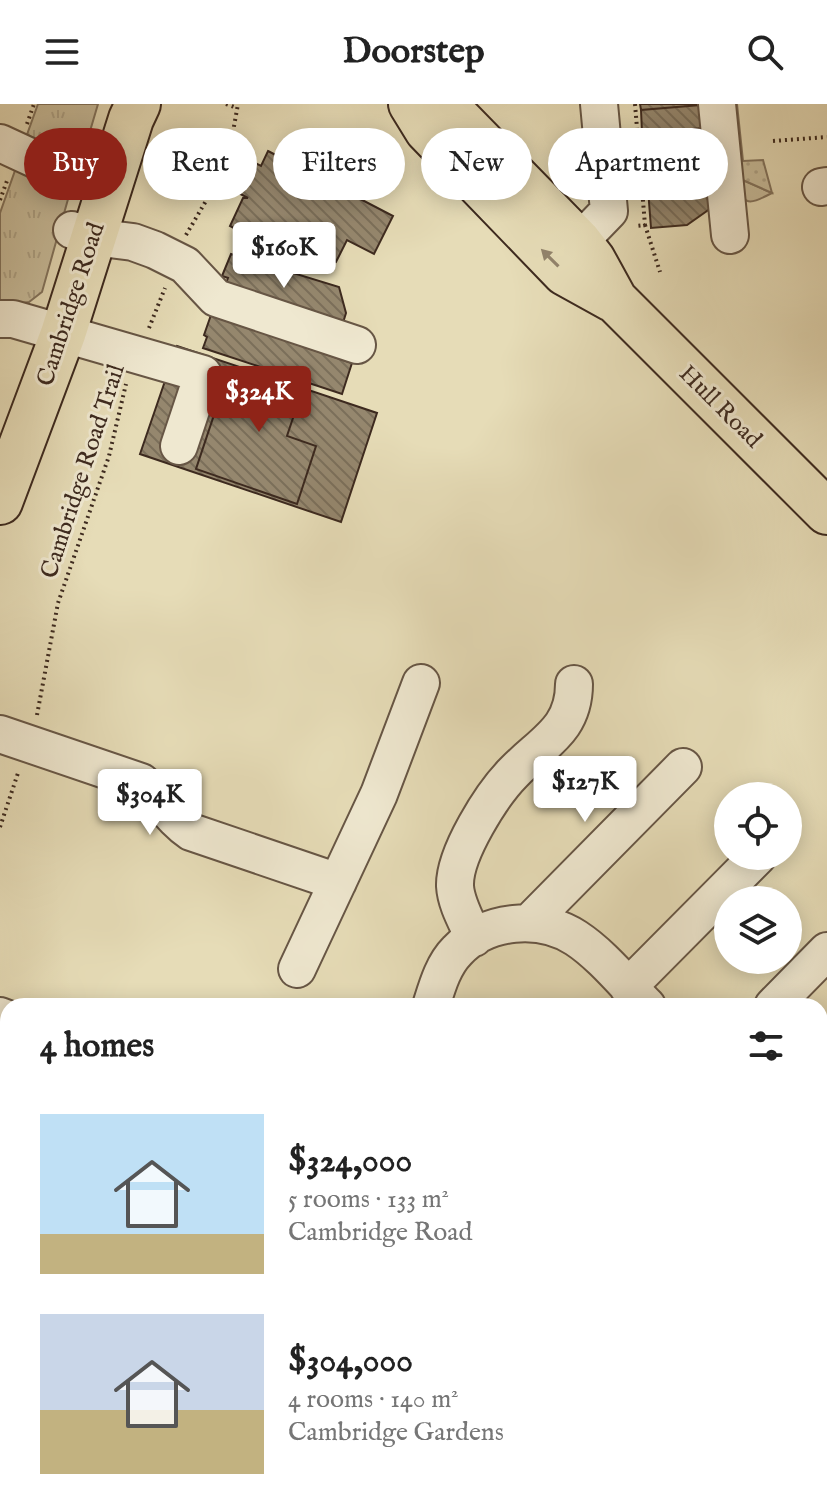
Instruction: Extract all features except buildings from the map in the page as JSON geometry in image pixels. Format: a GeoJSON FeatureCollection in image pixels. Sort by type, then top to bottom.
{"type":"FeatureCollection","features":[{"type":"Feature","properties":{"kind":"main road","name":"Cambridge Road"},"geometry":{"type":"LineString","coordinates":[[110,128],[115,104]]}},
{"type":"Feature","properties":{"kind":"main road","name":"Cambridge Road"},"geometry":{"type":"LineString","coordinates":[[127,128],[138,104]]}},
{"type":"Feature","properties":{"kind":"main road","name":"Hull Road"},"geometry":{"type":"LineString","coordinates":[[411,104],[423,125],[452,128]]}},
{"type":"Feature","properties":{"kind":"main road","name":"Cambridge Road"},"geometry":{"type":"LineString","coordinates":[[0,476],[34,326],[83,233],[94,200]]}},
{"type":"Feature","properties":{"kind":"main road","name":"Hull Road"},"geometry":{"type":"LineString","coordinates":[[508,200],[565,273],[615,300]]}},
{"type":"Feature","properties":{"kind":"main road","name":"Hull Road"},"geometry":{"type":"LineString","coordinates":[[532,200],[579,242],[593,260],[615,300],[827,512]]}},
{"type":"Feature","properties":{"kind":"main road","name":"Cambridge Road"},"geometry":{"type":"LineString","coordinates":[[0,502],[34,326]]}},
{"type":"Feature","properties":{"kind":"street"},"geometry":{"type":"LineString","coordinates":[[579,242],[609,211],[599,104]]}},
{"type":"Feature","properties":{"kind":"street"},"geometry":{"type":"LineString","coordinates":[[717,104],[730,235]]}},
{"type":"Feature","properties":{"kind":"street"},"geometry":{"type":"LineString","coordinates":[[0,143],[24,156]]}},
{"type":"Feature","properties":{"kind":"street"},"geometry":{"type":"LineString","coordinates":[[83,233],[133,242],[194,273],[216,298],[357,345]]}},
{"type":"Feature","properties":{"kind":"street"},"geometry":{"type":"LineString","coordinates":[[34,326],[203,374],[179,446]]}},
{"type":"Feature","properties":{"kind":"street"},"geometry":{"type":"LineString","coordinates":[[297,969],[385,780],[421,683]]}},
{"type":"Feature","properties":{"kind":"street"},"geometry":{"type":"LineString","coordinates":[[474,938],[461,910],[455,885],[460,860],[495,792],[564,725],[574,704],[574,684]]}},
{"type":"Feature","properties":{"kind":"street"},"geometry":{"type":"LineString","coordinates":[[14,740],[141,782],[177,822],[191,832],[338,882]]}},
{"type":"Feature","properties":{"kind":"street"},"geometry":{"type":"LineString","coordinates":[[529,923],[683,767]]}},
{"type":"Feature","properties":{"kind":"street"},"geometry":{"type":"LineString","coordinates":[[434,998],[446,966],[457,950],[474,938],[504,925],[529,923],[550,925],[579,940],[637,996],[746,870]]}},
{"type":"Feature","properties":{"kind":"street"},"geometry":{"type":"LineString","coordinates":[[781,998],[827,951]]}},
{"type":"Feature","properties":{"kind":"path"},"geometry":{"type":"LineString","coordinates":[[226,104],[237,106]]}},
{"type":"Feature","properties":{"kind":"path","name":"Cambridge Road Trail"},"geometry":{"type":"LineString","coordinates":[[0,827],[14,740],[40,704],[58,603],[109,456],[125,386],[192,223],[227,165],[237,106]]}},
{"type":"Feature","properties":{"kind":"path"},"geometry":{"type":"LineString","coordinates":[[773,141],[827,137]]}},
{"type":"Feature","properties":{"kind":"path"},"geometry":{"type":"LineString","coordinates":[[645,225],[660,272]]}},
{"type":"Feature","properties":{"kind":"green space"},"geometry":{"type":"Polygon","coordinates":[[[38,104],[98,104],[91,128],[29,128],[38,104]]]}},
{"type":"Feature","properties":{"kind":"green space"},"geometry":{"type":"Polygon","coordinates":[[[730,104],[737,104],[743,161],[763,160],[772,193],[736,177],[730,104]]]}},
{"type":"Feature","properties":{"kind":"green space"},"geometry":{"type":"Polygon","coordinates":[[[17,165],[24,169],[24,200],[68,200],[42,292],[29,302],[0,306],[0,213],[17,165]]]}},
{"type":"Feature","properties":{"kind":"green space"},"geometry":{"type":"Polygon","coordinates":[[[736,177],[772,193],[747,201],[736,177]]]}}]}
